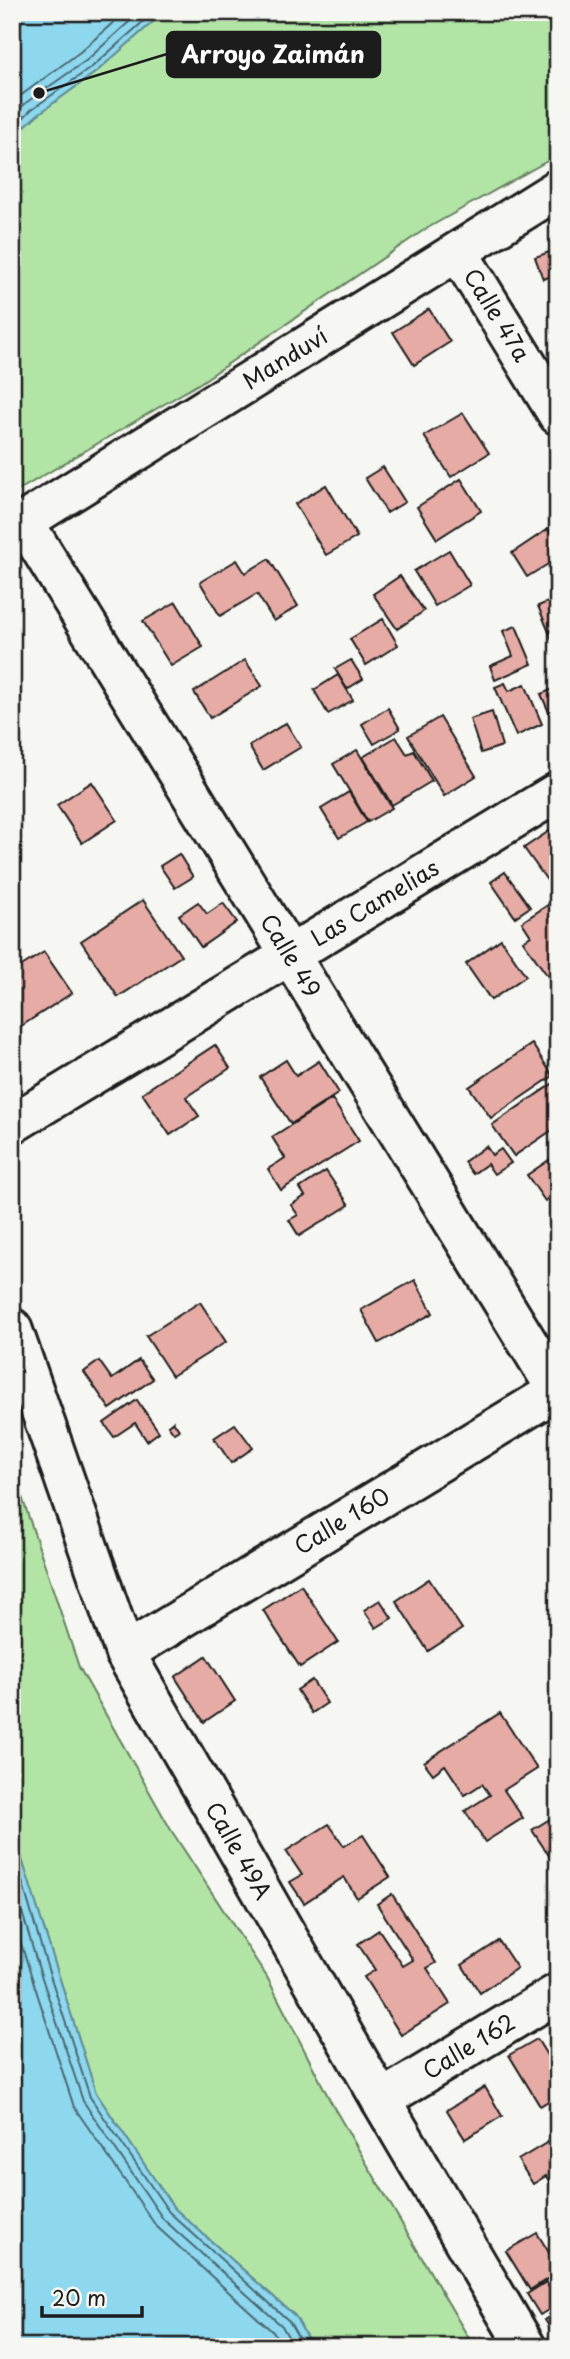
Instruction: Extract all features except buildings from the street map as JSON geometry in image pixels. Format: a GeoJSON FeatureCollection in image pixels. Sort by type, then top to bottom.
{"type":"FeatureCollection","features":[{"type":"Feature","properties":{"kind":"street","name":"Manduví"},"geometry":{"type":"LineString","coordinates":[[18,525],[558,189]]}},
{"type":"Feature","properties":{"kind":"street","name":"Calle 47a"},"geometry":{"type":"LineString","coordinates":[[458,252],[558,415]]}},
{"type":"Feature","properties":{"kind":"street","name":"Calle 49"},"geometry":{"type":"LineString","coordinates":[[18,525],[290,955],[558,1391]]}},
{"type":"Feature","properties":{"kind":"street","name":"Las Camelias"},"geometry":{"type":"LineString","coordinates":[[12,1124],[558,792]]}},
{"type":"Feature","properties":{"kind":"street","name":"Calle 49A"},"geometry":{"type":"LineString","coordinates":[[12,1328],[125,1653],[526,2347]]}},
{"type":"Feature","properties":{"kind":"street","name":"Calle 160"},"geometry":{"type":"LineString","coordinates":[[125,1653],[558,1391]]}},
{"type":"Feature","properties":{"kind":"street","name":"Calle 162"},"geometry":{"type":"LineString","coordinates":[[381,2100],[558,1993]]}},
{"type":"Feature","properties":{"kind":"green space"},"geometry":{"type":"Polygon","coordinates":[[[164,12],[558,12],[558,155],[424,230],[200,383],[12,494],[12,138],[37,115],[96,72],[164,12]]]}},
{"type":"Feature","properties":{"kind":"green space"},"geometry":{"type":"Polygon","coordinates":[[[12,1467],[79,1667],[171,1830],[267,1977],[333,2106],[474,2347],[312,2347],[295,2316],[174,2208],[96,2093],[12,1828],[12,1467]]]}},
{"type":"Feature","properties":{"kind":"water"},"geometry":{"type":"Polygon","coordinates":[[[12,12],[164,12],[96,72],[37,115],[12,138],[12,12]]]}},
{"type":"Feature","properties":{"kind":"water"},"geometry":{"type":"Polygon","coordinates":[[[12,1828],[96,2093],[174,2208],[295,2316],[312,2347],[12,2347],[12,1828]]]}},
{"type":"Feature","properties":{"kind":"place","name":"Arroyo Zaimán"},"geometry":{"type":"Point","coordinates":[39,93]}}]}
